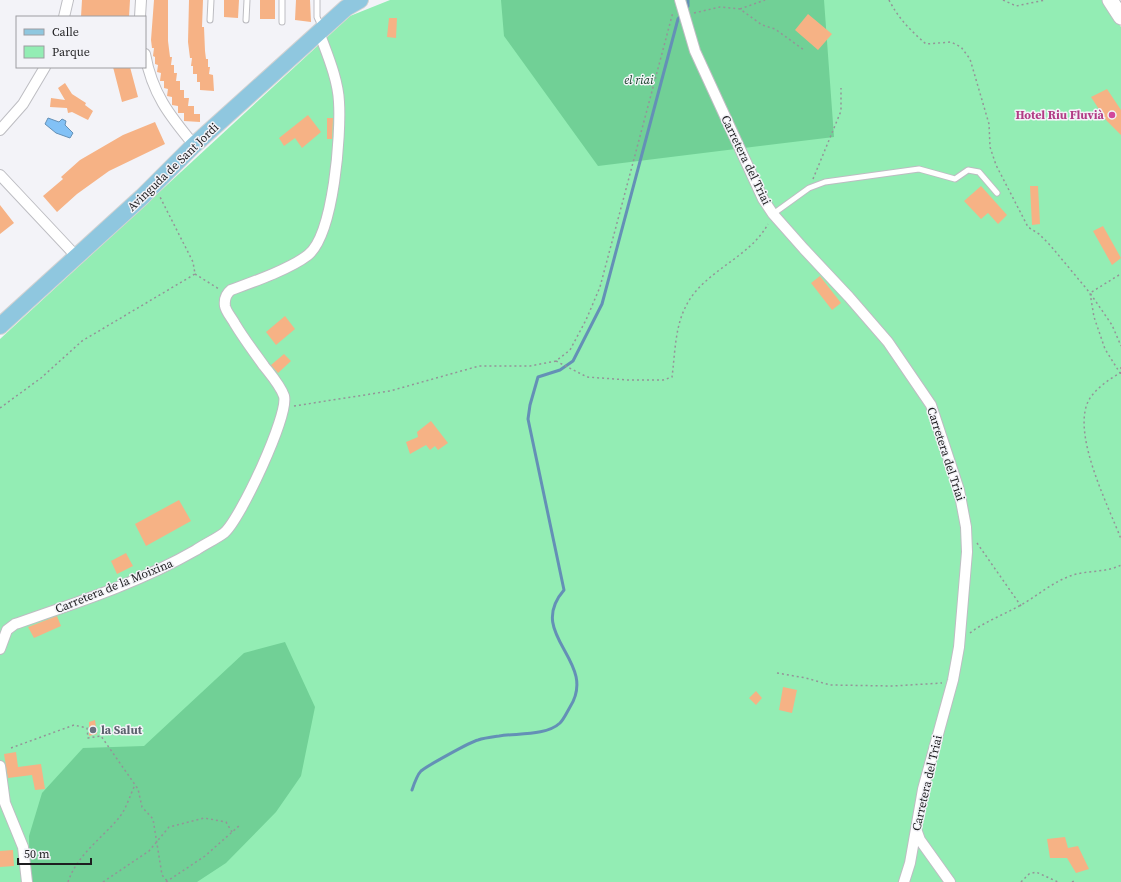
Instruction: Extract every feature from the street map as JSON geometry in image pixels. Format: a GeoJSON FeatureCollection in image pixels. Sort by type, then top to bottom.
{"type":"FeatureCollection","features":[{"type":"Feature","properties":{"kind":"main road"},"geometry":{"type":"LineString","coordinates":[[1110,0],[1121,17]]}},
{"type":"Feature","properties":{"kind":"main road","name":"Avinguda de Sant Jordi"},"geometry":{"type":"LineString","coordinates":[[0,326],[154,185],[194,145],[353,3]]}},
{"type":"Feature","properties":{"kind":"street"},"geometry":{"type":"LineString","coordinates":[[64,16],[68,0]]}},
{"type":"Feature","properties":{"kind":"street"},"geometry":{"type":"LineString","coordinates":[[140,16],[141,0]]}},
{"type":"Feature","properties":{"kind":"street","name":"Carretera del Triai"},"geometry":{"type":"LineString","coordinates":[[677,4],[684,15],[695,51],[763,199],[773,214],[888,342],[931,405],[959,490],[966,528],[967,552],[959,647],[953,680],[923,789],[910,863],[904,882]]}},
{"type":"Feature","properties":{"kind":"street"},"geometry":{"type":"LineString","coordinates":[[284,408],[284,397],[279,387],[247,344],[225,307],[226,294],[231,290],[270,275],[309,254],[321,236],[326,220],[339,154],[339,101],[331,65],[321,31]]}},
{"type":"Feature","properties":{"kind":"street"},"geometry":{"type":"LineString","coordinates":[[146,58],[152,85],[165,108],[194,145]]}},
{"type":"Feature","properties":{"kind":"street"},"geometry":{"type":"LineString","coordinates":[[0,130],[23,104],[44,68]]}},
{"type":"Feature","properties":{"kind":"street"},"geometry":{"type":"LineString","coordinates":[[0,175],[76,256]]}},
{"type":"Feature","properties":{"kind":"street","name":"Carretera de la Moixina"},"geometry":{"type":"LineString","coordinates":[[0,649],[7,630],[14,624],[83,600],[169,565],[225,532],[237,516],[255,482],[284,408]]}},
{"type":"Feature","properties":{"kind":"street"},"geometry":{"type":"LineString","coordinates":[[0,766],[5,803],[23,846],[26,882]]}},
{"type":"Feature","properties":{"kind":"street"},"geometry":{"type":"LineString","coordinates":[[916,827],[920,840],[950,882]]}},
{"type":"Feature","properties":{"kind":"lane"},"geometry":{"type":"LineString","coordinates":[[210,20],[211,0]]}},
{"type":"Feature","properties":{"kind":"lane"},"geometry":{"type":"LineString","coordinates":[[246,0],[246,20]]}},
{"type":"Feature","properties":{"kind":"lane"},"geometry":{"type":"LineString","coordinates":[[282,0],[282,22]]}},
{"type":"Feature","properties":{"kind":"lane"},"geometry":{"type":"LineString","coordinates":[[318,0],[317,20],[321,31]]}},
{"type":"Feature","properties":{"kind":"lane"},"geometry":{"type":"LineString","coordinates":[[773,214],[809,188],[825,182],[919,169],[955,180],[968,170],[979,172],[998,193]]}},
{"type":"Feature","properties":{"kind":"path"},"geometry":{"type":"LineString","coordinates":[[684,15],[720,7],[740,9],[765,0]]}},
{"type":"Feature","properties":{"kind":"path"},"geometry":{"type":"LineString","coordinates":[[890,0],[896,13],[912,32],[926,44],[951,42],[961,47],[970,60],[989,124],[990,147],[996,165],[1028,227],[1039,234],[1090,294],[1112,325],[1121,346]]}},
{"type":"Feature","properties":{"kind":"path"},"geometry":{"type":"LineString","coordinates":[[1003,0],[1016,6],[1045,0]]}},
{"type":"Feature","properties":{"kind":"path"},"geometry":{"type":"LineString","coordinates":[[284,408],[390,391],[479,366],[530,366],[556,361],[570,350],[586,320],[600,287],[677,4]]}},
{"type":"Feature","properties":{"kind":"path"},"geometry":{"type":"LineString","coordinates":[[740,9],[762,25],[775,29],[804,50]]}},
{"type":"Feature","properties":{"kind":"path"},"geometry":{"type":"LineString","coordinates":[[809,188],[841,111],[840,88]]}},
{"type":"Feature","properties":{"kind":"path"},"geometry":{"type":"LineString","coordinates":[[154,185],[193,262],[195,274],[226,294]]}},
{"type":"Feature","properties":{"kind":"path"},"geometry":{"type":"LineString","coordinates":[[556,361],[587,377],[628,380],[663,380],[672,376],[676,337],[684,308],[709,278],[736,257],[763,232],[773,214]]}},
{"type":"Feature","properties":{"kind":"path"},"geometry":{"type":"LineString","coordinates":[[0,408],[41,378],[82,341],[195,274]]}},
{"type":"Feature","properties":{"kind":"path"},"geometry":{"type":"LineString","coordinates":[[1090,294],[1119,275]]}},
{"type":"Feature","properties":{"kind":"path"},"geometry":{"type":"LineString","coordinates":[[1090,294],[1094,317],[1105,349],[1120,374]]}},
{"type":"Feature","properties":{"kind":"path"},"geometry":{"type":"LineString","coordinates":[[1121,367],[1120,374],[1096,391],[1087,403],[1084,416],[1086,446],[1096,477],[1121,539]]}},
{"type":"Feature","properties":{"kind":"path"},"geometry":{"type":"LineString","coordinates":[[966,528],[1021,606]]}},
{"type":"Feature","properties":{"kind":"path"},"geometry":{"type":"LineString","coordinates":[[959,647],[971,632],[1021,606],[1050,586],[1070,576],[1094,570],[1116,568],[1121,565]]}},
{"type":"Feature","properties":{"kind":"path"},"geometry":{"type":"LineString","coordinates":[[777,673],[806,678],[830,685],[925,685],[953,680]]}},
{"type":"Feature","properties":{"kind":"path"},"geometry":{"type":"LineString","coordinates":[[11,748],[74,725],[87,728],[88,738],[100,736],[135,785],[142,807],[153,819],[162,875],[167,882],[205,856],[240,825]]}},
{"type":"Feature","properties":{"kind":"path"},"geometry":{"type":"LineString","coordinates":[[68,882],[79,860],[98,838],[120,818],[135,785]]}},
{"type":"Feature","properties":{"kind":"path"},"geometry":{"type":"LineString","coordinates":[[103,882],[149,851],[156,840],[169,827],[198,819],[226,822],[232,832]]}},
{"type":"Feature","properties":{"kind":"path"},"geometry":{"type":"LineString","coordinates":[[1021,882],[1029,874],[1036,872],[1058,882]]}},
{"type":"Feature","properties":{"kind":"path"},"geometry":{"type":"LineString","coordinates":[[1072,882],[1076,880]]}},
{"type":"Feature","properties":{"kind":"green space"},"geometry":{"type":"Polygon","coordinates":[[[390,0],[1103,0],[1121,27],[1121,882],[0,882],[0,339],[350,16],[390,0]]]}},
{"type":"Feature","properties":{"kind":"green space","name":"el riai"},"geometry":{"type":"Polygon","coordinates":[[[501,0],[824,0],[834,137],[598,166],[504,36],[501,0]]]}},
{"type":"Feature","properties":{"kind":"green space"},"geometry":{"type":"Polygon","coordinates":[[[285,642],[315,707],[301,776],[276,812],[226,863],[197,882],[30,882],[29,836],[42,793],[83,748],[144,746],[244,653],[285,642]]]}},
{"type":"Feature","properties":{"kind":"water"},"geometry":{"type":"Polygon","coordinates":[[[48,118],[59,122],[62,119],[66,121],[65,125],[73,133],[70,138],[56,133],[45,124],[48,118]]]}},
{"type":"Feature","properties":{"kind":"building"},"geometry":{"type":"Polygon","coordinates":[[[82,0],[130,0],[129,16],[81,16],[82,0]]]}},
{"type":"Feature","properties":{"kind":"building"},"geometry":{"type":"Polygon","coordinates":[[[154,0],[168,0],[168,41],[170,57],[172,57],[171,65],[174,65],[174,73],[177,73],[176,81],[180,81],[180,90],[184,90],[184,98],[189,98],[188,106],[194,106],[194,114],[200,114],[200,122],[184,121],[184,113],[178,113],[178,106],[172,105],[172,97],[167,96],[168,89],[164,88],[164,81],[160,81],[161,73],[157,72],[158,65],[155,64],[155,57],[153,56],[154,48],[152,48],[151,40],[154,0]]]}},
{"type":"Feature","properties":{"kind":"building"},"geometry":{"type":"Polygon","coordinates":[[[189,0],[203,0],[202,27],[204,27],[206,59],[208,59],[208,67],[210,67],[209,74],[213,75],[214,91],[200,90],[200,82],[197,82],[197,74],[193,74],[193,66],[191,66],[192,58],[190,58],[188,42],[189,0]]]}},
{"type":"Feature","properties":{"kind":"building"},"geometry":{"type":"Polygon","coordinates":[[[224,0],[239,0],[238,18],[224,17],[224,0]]]}},
{"type":"Feature","properties":{"kind":"building"},"geometry":{"type":"Polygon","coordinates":[[[260,0],[275,0],[275,19],[260,19],[260,0]]]}},
{"type":"Feature","properties":{"kind":"building"},"geometry":{"type":"Polygon","coordinates":[[[296,0],[310,0],[311,22],[295,20],[296,0]]]}},
{"type":"Feature","properties":{"kind":"building"},"geometry":{"type":"Polygon","coordinates":[[[808,14],[832,34],[818,50],[795,30],[808,14]]]}},
{"type":"Feature","properties":{"kind":"building"},"geometry":{"type":"Polygon","coordinates":[[[389,18],[397,18],[396,38],[387,37],[389,18]]]}},
{"type":"Feature","properties":{"kind":"building"},"geometry":{"type":"Polygon","coordinates":[[[113,68],[130,68],[138,97],[122,102],[113,68]]]}},
{"type":"Feature","properties":{"kind":"building"},"geometry":{"type":"Polygon","coordinates":[[[65,83],[72,94],[86,103],[85,105],[93,111],[88,120],[72,112],[68,113],[67,108],[50,107],[51,98],[65,100],[58,88],[65,83]]]}},
{"type":"Feature","properties":{"kind":"building","name":"Hotel Riu Fluvià"},"geometry":{"type":"Polygon","coordinates":[[[1107,89],[1121,110],[1121,135],[1106,120],[1091,97],[1107,89]]]}},
{"type":"Feature","properties":{"kind":"building"},"geometry":{"type":"Polygon","coordinates":[[[308,115],[321,132],[302,148],[295,138],[284,146],[279,138],[308,115]]]}},
{"type":"Feature","properties":{"kind":"building"},"geometry":{"type":"Polygon","coordinates":[[[327,118],[333,118],[332,139],[327,139],[327,118]]]}},
{"type":"Feature","properties":{"kind":"building"},"geometry":{"type":"Polygon","coordinates":[[[155,122],[165,144],[109,171],[77,194],[57,212],[43,196],[63,179],[61,177],[80,160],[123,135],[155,122]]]}},
{"type":"Feature","properties":{"kind":"building"},"geometry":{"type":"Polygon","coordinates":[[[981,186],[1007,215],[998,224],[988,213],[981,219],[964,201],[981,186]]]}},
{"type":"Feature","properties":{"kind":"building"},"geometry":{"type":"Polygon","coordinates":[[[1030,186],[1038,186],[1040,224],[1032,225],[1030,186]]]}},
{"type":"Feature","properties":{"kind":"building"},"geometry":{"type":"Polygon","coordinates":[[[0,205],[14,223],[0,234],[0,205]]]}},
{"type":"Feature","properties":{"kind":"building"},"geometry":{"type":"Polygon","coordinates":[[[1103,226],[1121,258],[1112,265],[1093,231],[1103,226]]]}},
{"type":"Feature","properties":{"kind":"building"},"geometry":{"type":"Polygon","coordinates":[[[820,276],[841,303],[832,310],[811,283],[820,276]]]}},
{"type":"Feature","properties":{"kind":"building"},"geometry":{"type":"Polygon","coordinates":[[[285,316],[295,329],[276,345],[266,332],[285,316]]]}},
{"type":"Feature","properties":{"kind":"building"},"geometry":{"type":"Polygon","coordinates":[[[284,354],[291,361],[278,373],[271,365],[284,354]]]}},
{"type":"Feature","properties":{"kind":"building"},"geometry":{"type":"Polygon","coordinates":[[[431,421],[448,443],[438,450],[435,446],[430,450],[426,445],[410,454],[406,442],[418,437],[417,432],[431,421]]]}},
{"type":"Feature","properties":{"kind":"building"},"geometry":{"type":"Polygon","coordinates":[[[179,500],[191,521],[146,546],[135,524],[179,500]]]}},
{"type":"Feature","properties":{"kind":"building"},"geometry":{"type":"Polygon","coordinates":[[[126,553],[133,566],[117,574],[111,561],[126,553]]]}},
{"type":"Feature","properties":{"kind":"building"},"geometry":{"type":"Polygon","coordinates":[[[57,616],[61,626],[34,638],[28,627],[57,616]]]}},
{"type":"Feature","properties":{"kind":"building"},"geometry":{"type":"Polygon","coordinates":[[[783,687],[797,690],[792,713],[779,710],[783,687]]]}},
{"type":"Feature","properties":{"kind":"building"},"geometry":{"type":"Polygon","coordinates":[[[756,691],[762,698],[756,705],[749,698],[756,691]]]}},
{"type":"Feature","properties":{"kind":"building","name":"la Salut"},"geometry":{"type":"Polygon","coordinates":[[[95,720],[97,734],[89,736],[89,722],[95,720]]]}},
{"type":"Feature","properties":{"kind":"building"},"geometry":{"type":"Polygon","coordinates":[[[16,752],[18,767],[41,764],[45,789],[35,790],[32,775],[8,778],[4,754],[16,752]]]}},
{"type":"Feature","properties":{"kind":"building"},"geometry":{"type":"Polygon","coordinates":[[[1065,837],[1068,848],[1078,846],[1089,869],[1076,873],[1067,858],[1050,858],[1047,839],[1065,837]]]}},
{"type":"Feature","properties":{"kind":"building"},"geometry":{"type":"Polygon","coordinates":[[[13,850],[14,866],[0,867],[0,851],[13,850]]]}},
{"type":"Feature","properties":{"kind":"waterway"},"geometry":{"type":"LineString","coordinates":[[685,10],[688,6],[688,0]]}},
{"type":"Feature","properties":{"kind":"waterway"},"geometry":{"type":"LineString","coordinates":[[412,790],[421,771],[449,754],[474,742],[506,735],[539,732],[554,727],[560,723],[564,717],[570,707],[576,691],[576,676],[571,662],[556,635],[553,621],[554,606],[564,590],[528,419],[530,405],[538,377],[560,370],[573,361],[602,304],[678,19],[682,14]]}},
{"type":"Feature","properties":{"kind":"place","name":"Hotel Riu Fluvià"},"geometry":{"type":"Point","coordinates":[1112,115]}},
{"type":"Feature","properties":{"kind":"place","name":"la Salut"},"geometry":{"type":"Point","coordinates":[93,730]}}]}
